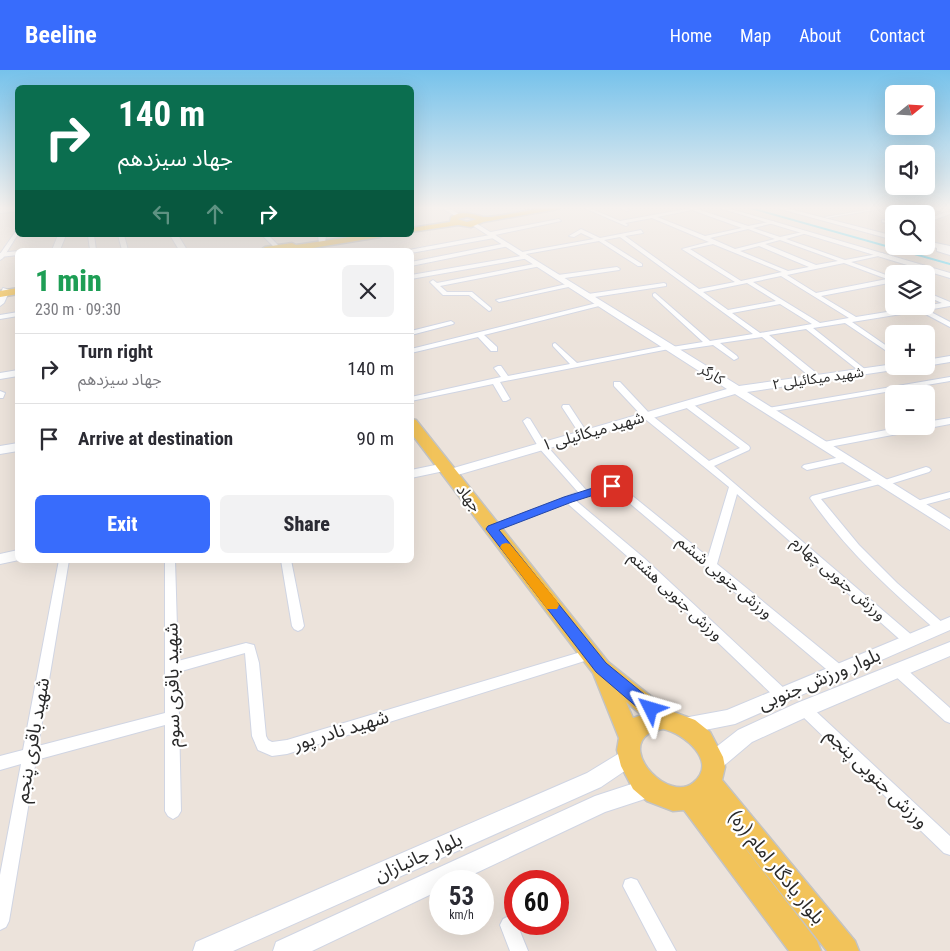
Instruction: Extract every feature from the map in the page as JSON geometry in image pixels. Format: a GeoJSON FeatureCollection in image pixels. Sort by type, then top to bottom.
{"type":"FeatureCollection","features":[{"type":"Feature","properties":{"kind":"main road","name":"جهاد"},"geometry":{"type":"LineString","coordinates":[[414,426],[596,661],[663,719]]}},
{"type":"Feature","properties":{"kind":"main road","name":"جهاد"},"geometry":{"type":"LineString","coordinates":[[596,661],[629,747]]}},
{"type":"Feature","properties":{"kind":"main road"},"geometry":{"type":"LineString","coordinates":[[663,719],[685,725],[703,740],[710,750],[704,781],[670,797],[650,788],[639,778],[632,768],[629,747],[635,729],[643,723],[663,719]]}},
{"type":"Feature","properties":{"kind":"main road","name":"بلوار یادگار امام (ره)"},"geometry":{"type":"LineString","coordinates":[[704,781],[806,951]]}},
{"type":"Feature","properties":{"kind":"main road","name":"بلوار یادگار امام (ره)"},"geometry":{"type":"LineString","coordinates":[[704,781],[845,951]]}},
{"type":"Feature","properties":{"kind":"street"},"geometry":{"type":"LineString","coordinates":[[414,263],[491,248]]}},
{"type":"Feature","properties":{"kind":"street","name":"کارگر"},"geometry":{"type":"LineString","coordinates":[[512,248],[950,525]]}},
{"type":"Feature","properties":{"kind":"street"},"geometry":{"type":"LineString","coordinates":[[414,276],[561,248]]}},
{"type":"Feature","properties":{"kind":"street"},"geometry":{"type":"LineString","coordinates":[[613,248],[640,265]]}},
{"type":"Feature","properties":{"kind":"street"},"geometry":{"type":"LineString","coordinates":[[638,248],[726,312],[761,334],[817,378]]}},
{"type":"Feature","properties":{"kind":"street"},"geometry":{"type":"LineString","coordinates":[[688,248],[684,249],[741,283]]}},
{"type":"Feature","properties":{"kind":"street"},"geometry":{"type":"LineString","coordinates":[[729,248],[785,274],[851,320],[885,347]]}},
{"type":"Feature","properties":{"kind":"street"},"geometry":{"type":"LineString","coordinates":[[734,250],[742,248]]}},
{"type":"Feature","properties":{"kind":"street"},"geometry":{"type":"LineString","coordinates":[[770,248],[816,267]]}},
{"type":"Feature","properties":{"kind":"street"},"geometry":{"type":"LineString","coordinates":[[810,248],[885,277]]}},
{"type":"Feature","properties":{"kind":"street"},"geometry":{"type":"LineString","coordinates":[[860,248],[950,276]]}},
{"type":"Feature","properties":{"kind":"street"},"geometry":{"type":"LineString","coordinates":[[1,256],[15,254]]}},
{"type":"Feature","properties":{"kind":"street"},"geometry":{"type":"LineString","coordinates":[[698,291],[881,254]]}},
{"type":"Feature","properties":{"kind":"street"},"geometry":{"type":"LineString","coordinates":[[436,285],[539,265]]}},
{"type":"Feature","properties":{"kind":"street"},"geometry":{"type":"LineString","coordinates":[[558,277],[617,269]]}},
{"type":"Feature","properties":{"kind":"street"},"geometry":{"type":"LineString","coordinates":[[426,274],[448,295],[470,293],[489,309]]}},
{"type":"Feature","properties":{"kind":"street"},"geometry":{"type":"LineString","coordinates":[[748,281],[818,325]]}},
{"type":"Feature","properties":{"kind":"street"},"geometry":{"type":"LineString","coordinates":[[815,295],[885,282]]}},
{"type":"Feature","properties":{"kind":"street"},"geometry":{"type":"LineString","coordinates":[[588,296],[664,284]]}},
{"type":"Feature","properties":{"kind":"street"},"geometry":{"type":"LineString","coordinates":[[499,300],[571,285]]}},
{"type":"Feature","properties":{"kind":"street"},"geometry":{"type":"LineString","coordinates":[[0,303],[3,292]]}},
{"type":"Feature","properties":{"kind":"street"},"geometry":{"type":"LineString","coordinates":[[655,295],[711,343],[734,358]]}},
{"type":"Feature","properties":{"kind":"street"},"geometry":{"type":"LineString","coordinates":[[935,298],[950,304]]}},
{"type":"Feature","properties":{"kind":"street"},"geometry":{"type":"LineString","coordinates":[[726,312],[781,302]]}},
{"type":"Feature","properties":{"kind":"street"},"geometry":{"type":"LineString","coordinates":[[414,350],[601,304]]}},
{"type":"Feature","properties":{"kind":"street"},"geometry":{"type":"LineString","coordinates":[[935,306],[950,304]]}},
{"type":"Feature","properties":{"kind":"street"},"geometry":{"type":"LineString","coordinates":[[0,316],[15,314]]}},
{"type":"Feature","properties":{"kind":"street"},"geometry":{"type":"LineString","coordinates":[[414,398],[495,380],[575,365],[885,314]]}},
{"type":"Feature","properties":{"kind":"street"},"geometry":{"type":"LineString","coordinates":[[933,315],[950,325]]}},
{"type":"Feature","properties":{"kind":"street"},"geometry":{"type":"LineString","coordinates":[[414,331],[451,323]]}},
{"type":"Feature","properties":{"kind":"street"},"geometry":{"type":"LineString","coordinates":[[807,327],[863,372]]}},
{"type":"Feature","properties":{"kind":"street"},"geometry":{"type":"LineString","coordinates":[[479,334],[494,349]]}},
{"type":"Feature","properties":{"kind":"street"},"geometry":{"type":"LineString","coordinates":[[555,345],[575,365]]}},
{"type":"Feature","properties":{"kind":"street"},"geometry":{"type":"LineString","coordinates":[[935,361],[950,359]]}},
{"type":"Feature","properties":{"kind":"street"},"geometry":{"type":"LineString","coordinates":[[498,368],[506,378]]}},
{"type":"Feature","properties":{"kind":"street","name":"شهید میکائیلی ۲"},"geometry":{"type":"LineString","coordinates":[[736,390],[885,368]]}},
{"type":"Feature","properties":{"kind":"street"},"geometry":{"type":"LineString","coordinates":[[0,376],[15,374]]}},
{"type":"Feature","properties":{"kind":"street"},"geometry":{"type":"LineString","coordinates":[[768,410],[950,379]]}},
{"type":"Feature","properties":{"kind":"street"},"geometry":{"type":"LineString","coordinates":[[495,380],[506,399]]}},
{"type":"Feature","properties":{"kind":"street","name":"ورزش جنوبی چهارم"},"geometry":{"type":"LineString","coordinates":[[617,384],[646,416],[734,487],[910,641]]}},
{"type":"Feature","properties":{"kind":"street","name":"شهید میکائیلی ۱"},"geometry":{"type":"LineString","coordinates":[[414,474],[447,470],[542,446],[736,390]]}},
{"type":"Feature","properties":{"kind":"street"},"geometry":{"type":"LineString","coordinates":[[687,404],[746,448],[708,466]]}},
{"type":"Feature","properties":{"kind":"street"},"geometry":{"type":"LineString","coordinates":[[566,408],[584,434]]}},
{"type":"Feature","properties":{"kind":"street"},"geometry":{"type":"LineString","coordinates":[[492,529],[585,494],[542,446],[527,421]]}},
{"type":"Feature","properties":{"kind":"street"},"geometry":{"type":"LineString","coordinates":[[935,424],[950,421]]}},
{"type":"Feature","properties":{"kind":"street"},"geometry":{"type":"LineString","coordinates":[[824,445],[885,433]]}},
{"type":"Feature","properties":{"kind":"street"},"geometry":{"type":"LineString","coordinates":[[0,450],[15,448]]}},
{"type":"Feature","properties":{"kind":"street"},"geometry":{"type":"LineString","coordinates":[[807,467],[845,459]]}},
{"type":"Feature","properties":{"kind":"street"},"geometry":{"type":"LineString","coordinates":[[926,470],[815,498],[855,548],[893,586],[945,625]]}},
{"type":"Feature","properties":{"kind":"street","name":"ورزش جنوبی ششم"},"geometry":{"type":"LineString","coordinates":[[585,494],[612,486],[616,487],[837,670]]}},
{"type":"Feature","properties":{"kind":"street"},"geometry":{"type":"LineString","coordinates":[[711,566],[734,487]]}},
{"type":"Feature","properties":{"kind":"street"},"geometry":{"type":"LineString","coordinates":[[916,504],[950,495]]}},
{"type":"Feature","properties":{"kind":"street","name":"ورزش جنوبی هشتم"},"geometry":{"type":"LineString","coordinates":[[568,499],[640,561],[782,695]]}},
{"type":"Feature","properties":{"kind":"street"},"geometry":{"type":"LineString","coordinates":[[0,559],[15,556]]}},
{"type":"Feature","properties":{"kind":"street","name":"شهید باقری پنجم"},"geometry":{"type":"LineString","coordinates":[[0,921],[63,563]]}},
{"type":"Feature","properties":{"kind":"street","name":"شهید باقری سوم"},"geometry":{"type":"LineString","coordinates":[[170,563],[174,811]]}},
{"type":"Feature","properties":{"kind":"street"},"geometry":{"type":"LineString","coordinates":[[287,563],[298,626]]}},
{"type":"Feature","properties":{"kind":"street","name":"بلوار ورزش جنوبی"},"geometry":{"type":"LineString","coordinates":[[685,725],[728,718],[945,625]]}},
{"type":"Feature","properties":{"kind":"street","name":"شهید نادر پور"},"geometry":{"type":"LineString","coordinates":[[172,668],[250,648],[259,736],[263,746],[272,749],[287,747],[596,661]]}},
{"type":"Feature","properties":{"kind":"street","name":"بلوار ورزش جنوبی"},"geometry":{"type":"LineString","coordinates":[[704,781],[745,736],[804,709],[948,652]]}},
{"type":"Feature","properties":{"kind":"street"},"geometry":{"type":"LineString","coordinates":[[898,671],[950,717]]}},
{"type":"Feature","properties":{"kind":"street","name":"ورزش جنوبی پنجم"},"geometry":{"type":"LineString","coordinates":[[804,709],[950,847]]}},
{"type":"Feature","properties":{"kind":"street"},"geometry":{"type":"LineString","coordinates":[[0,763],[172,716]]}},
{"type":"Feature","properties":{"kind":"street","name":"بلوار جانبازان"},"geometry":{"type":"LineString","coordinates":[[216,949],[594,780],[629,747]]}},
{"type":"Feature","properties":{"kind":"street","name":"بلوار جانبازان"},"geometry":{"type":"LineString","coordinates":[[285,951],[602,803],[650,788]]}},
{"type":"Feature","properties":{"kind":"street"},"geometry":{"type":"LineString","coordinates":[[631,886],[667,951]]}},
{"type":"Feature","properties":{"kind":"street"},"geometry":{"type":"LineString","coordinates":[[513,935],[519,951]]}},
{"type":"Feature","properties":{"kind":"waterway"},"geometry":{"type":"LineString","coordinates":[[893,248],[950,264]]}},
{"type":"Feature","properties":{"kind":"slow traffic"},"geometry":{"type":"LineString","coordinates":[[506,547],[552,605]]}},
{"type":"Feature","properties":{"kind":"route"},"geometry":{"type":"LineString","coordinates":[[612,486],[568,499],[492,529],[601,668],[651,709]]}}]}
